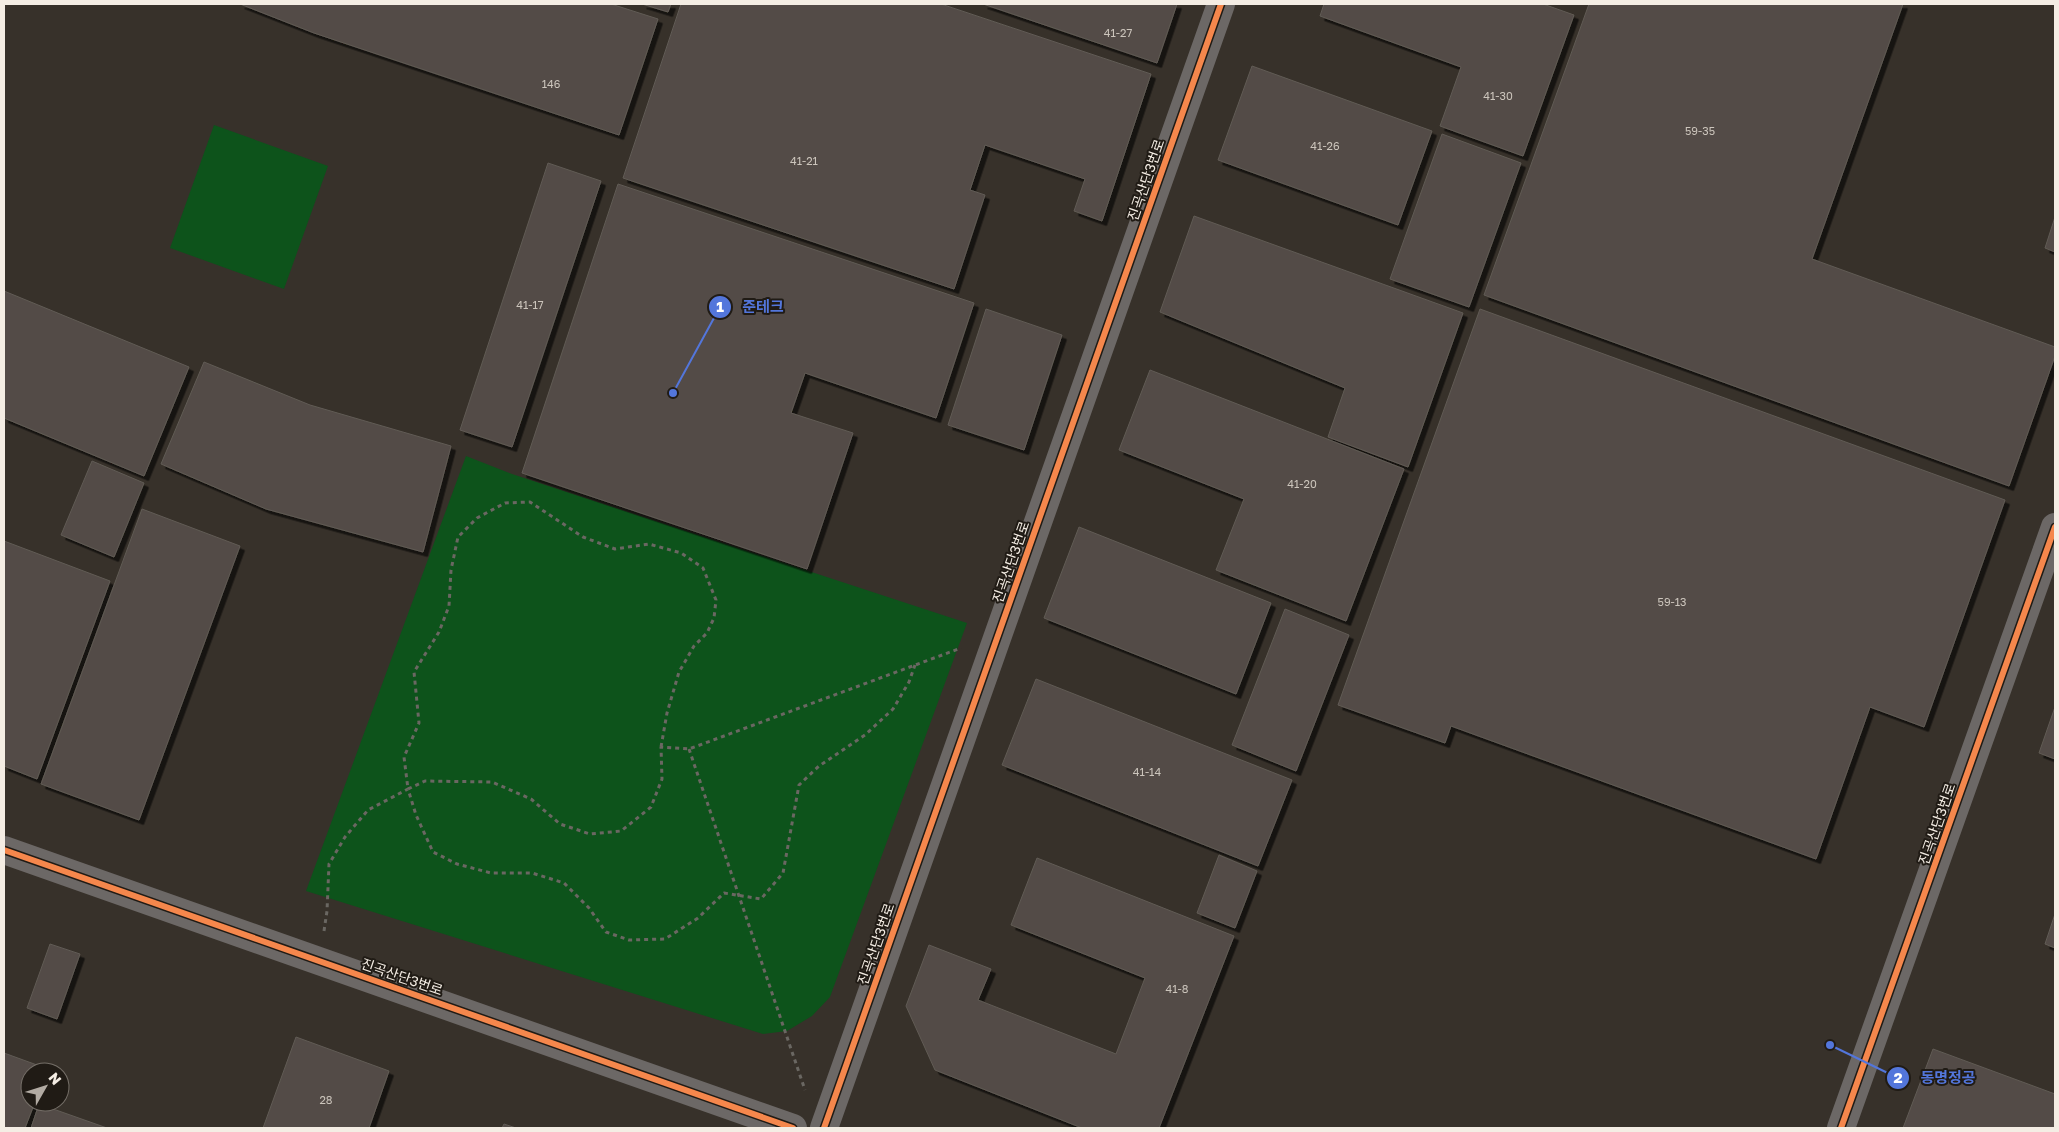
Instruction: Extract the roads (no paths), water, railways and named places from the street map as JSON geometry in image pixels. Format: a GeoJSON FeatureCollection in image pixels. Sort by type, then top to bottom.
{"type":"FeatureCollection","features":[{"type":"Feature","properties":{"kind":"street","name":"진곡산단3번로"},"geometry":{"type":"LineString","coordinates":[[824,1128],[1221,4]]}},
{"type":"Feature","properties":{"kind":"street","name":"진곡산단3번로"},"geometry":{"type":"LineString","coordinates":[[1841,1128],[2055,527]]}},
{"type":"Feature","properties":{"kind":"street","name":"진곡산단3번로"},"geometry":{"type":"LineString","coordinates":[[4,850],[793,1128]]}},
{"type":"Feature","properties":{"kind":"place","name":"준테크"},"geometry":{"type":"Point","coordinates":[673,393]}},
{"type":"Feature","properties":{"kind":"place","name":"동명정공"},"geometry":{"type":"Point","coordinates":[1830,1045]}}]}
